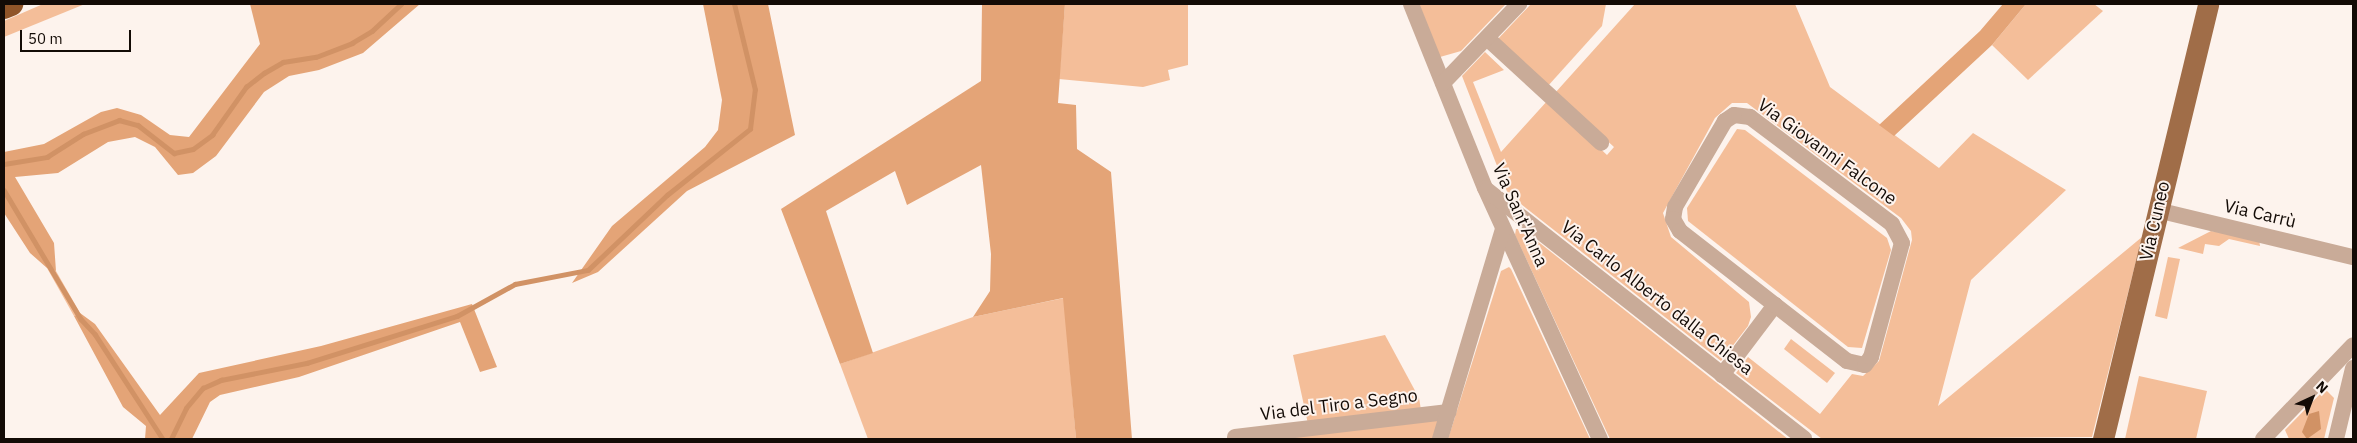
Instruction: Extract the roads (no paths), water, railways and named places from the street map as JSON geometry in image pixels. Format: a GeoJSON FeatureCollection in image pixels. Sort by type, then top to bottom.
{"type":"FeatureCollection","features":[{"type":"Feature","properties":{"kind":"highway"},"geometry":{"type":"LineString","coordinates":[[4,7],[11,4]]}},
{"type":"Feature","properties":{"kind":"main road","name":"Via Cuneo"},"geometry":{"type":"LineString","coordinates":[[2103,439],[2208,4]]}},
{"type":"Feature","properties":{"kind":"street","name":"Via Sant'Anna"},"geometry":{"type":"LineString","coordinates":[[1411,4],[1485,188],[1600,439]]}},
{"type":"Feature","properties":{"kind":"street"},"geometry":{"type":"LineString","coordinates":[[1443,83],[1519,4]]}},
{"type":"Feature","properties":{"kind":"street"},"geometry":{"type":"LineString","coordinates":[[1487,38],[1601,143]]}},
{"type":"Feature","properties":{"kind":"street","name":"Via Giovanni Falcone"},"geometry":{"type":"LineString","coordinates":[[1736,114],[1750,117],[1892,224],[1902,238],[1871,358],[1865,365],[1847,361],[1775,305],[1680,231],[1673,219],[1675,207],[1725,121],[1736,114]]}},
{"type":"Feature","properties":{"kind":"street","name":"Via Carlo Alberto dalla Chiesa"},"geometry":{"type":"LineString","coordinates":[[1485,188],[1804,439]]}},
{"type":"Feature","properties":{"kind":"street","name":"Via Carrù"},"geometry":{"type":"LineString","coordinates":[[2157,210],[2353,257]]}},
{"type":"Feature","properties":{"kind":"street"},"geometry":{"type":"LineString","coordinates":[[1440,439],[1503,229]]}},
{"type":"Feature","properties":{"kind":"street"},"geometry":{"type":"LineString","coordinates":[[1722,375],[1775,305]]}},
{"type":"Feature","properties":{"kind":"street"},"geometry":{"type":"LineString","coordinates":[[2263,439],[2353,345]]}},
{"type":"Feature","properties":{"kind":"street"},"geometry":{"type":"LineString","coordinates":[[2336,439],[2353,368]]}},
{"type":"Feature","properties":{"kind":"street","name":"Via del Tiro a Segno"},"geometry":{"type":"LineString","coordinates":[[1235,437],[1448,412]]}},
{"type":"Feature","properties":{"kind":"waterway"},"geometry":{"type":"LineString","coordinates":[[4,164],[47,157],[83,134],[119,120],[138,125],[174,153],[193,149],[212,135],[246,87],[264,73],[283,62],[316,57],[352,43],[372,31],[401,4]]}},
{"type":"Feature","properties":{"kind":"waterway"},"geometry":{"type":"LineString","coordinates":[[171,439],[186,408],[203,388],[221,380],[307,363],[457,316],[515,284],[588,270],[667,195],[750,129],[755,90],[734,4]]}},
{"type":"Feature","properties":{"kind":"waterway"},"geometry":{"type":"LineString","coordinates":[[4,190],[81,319],[95,334],[163,439]]}}]}
